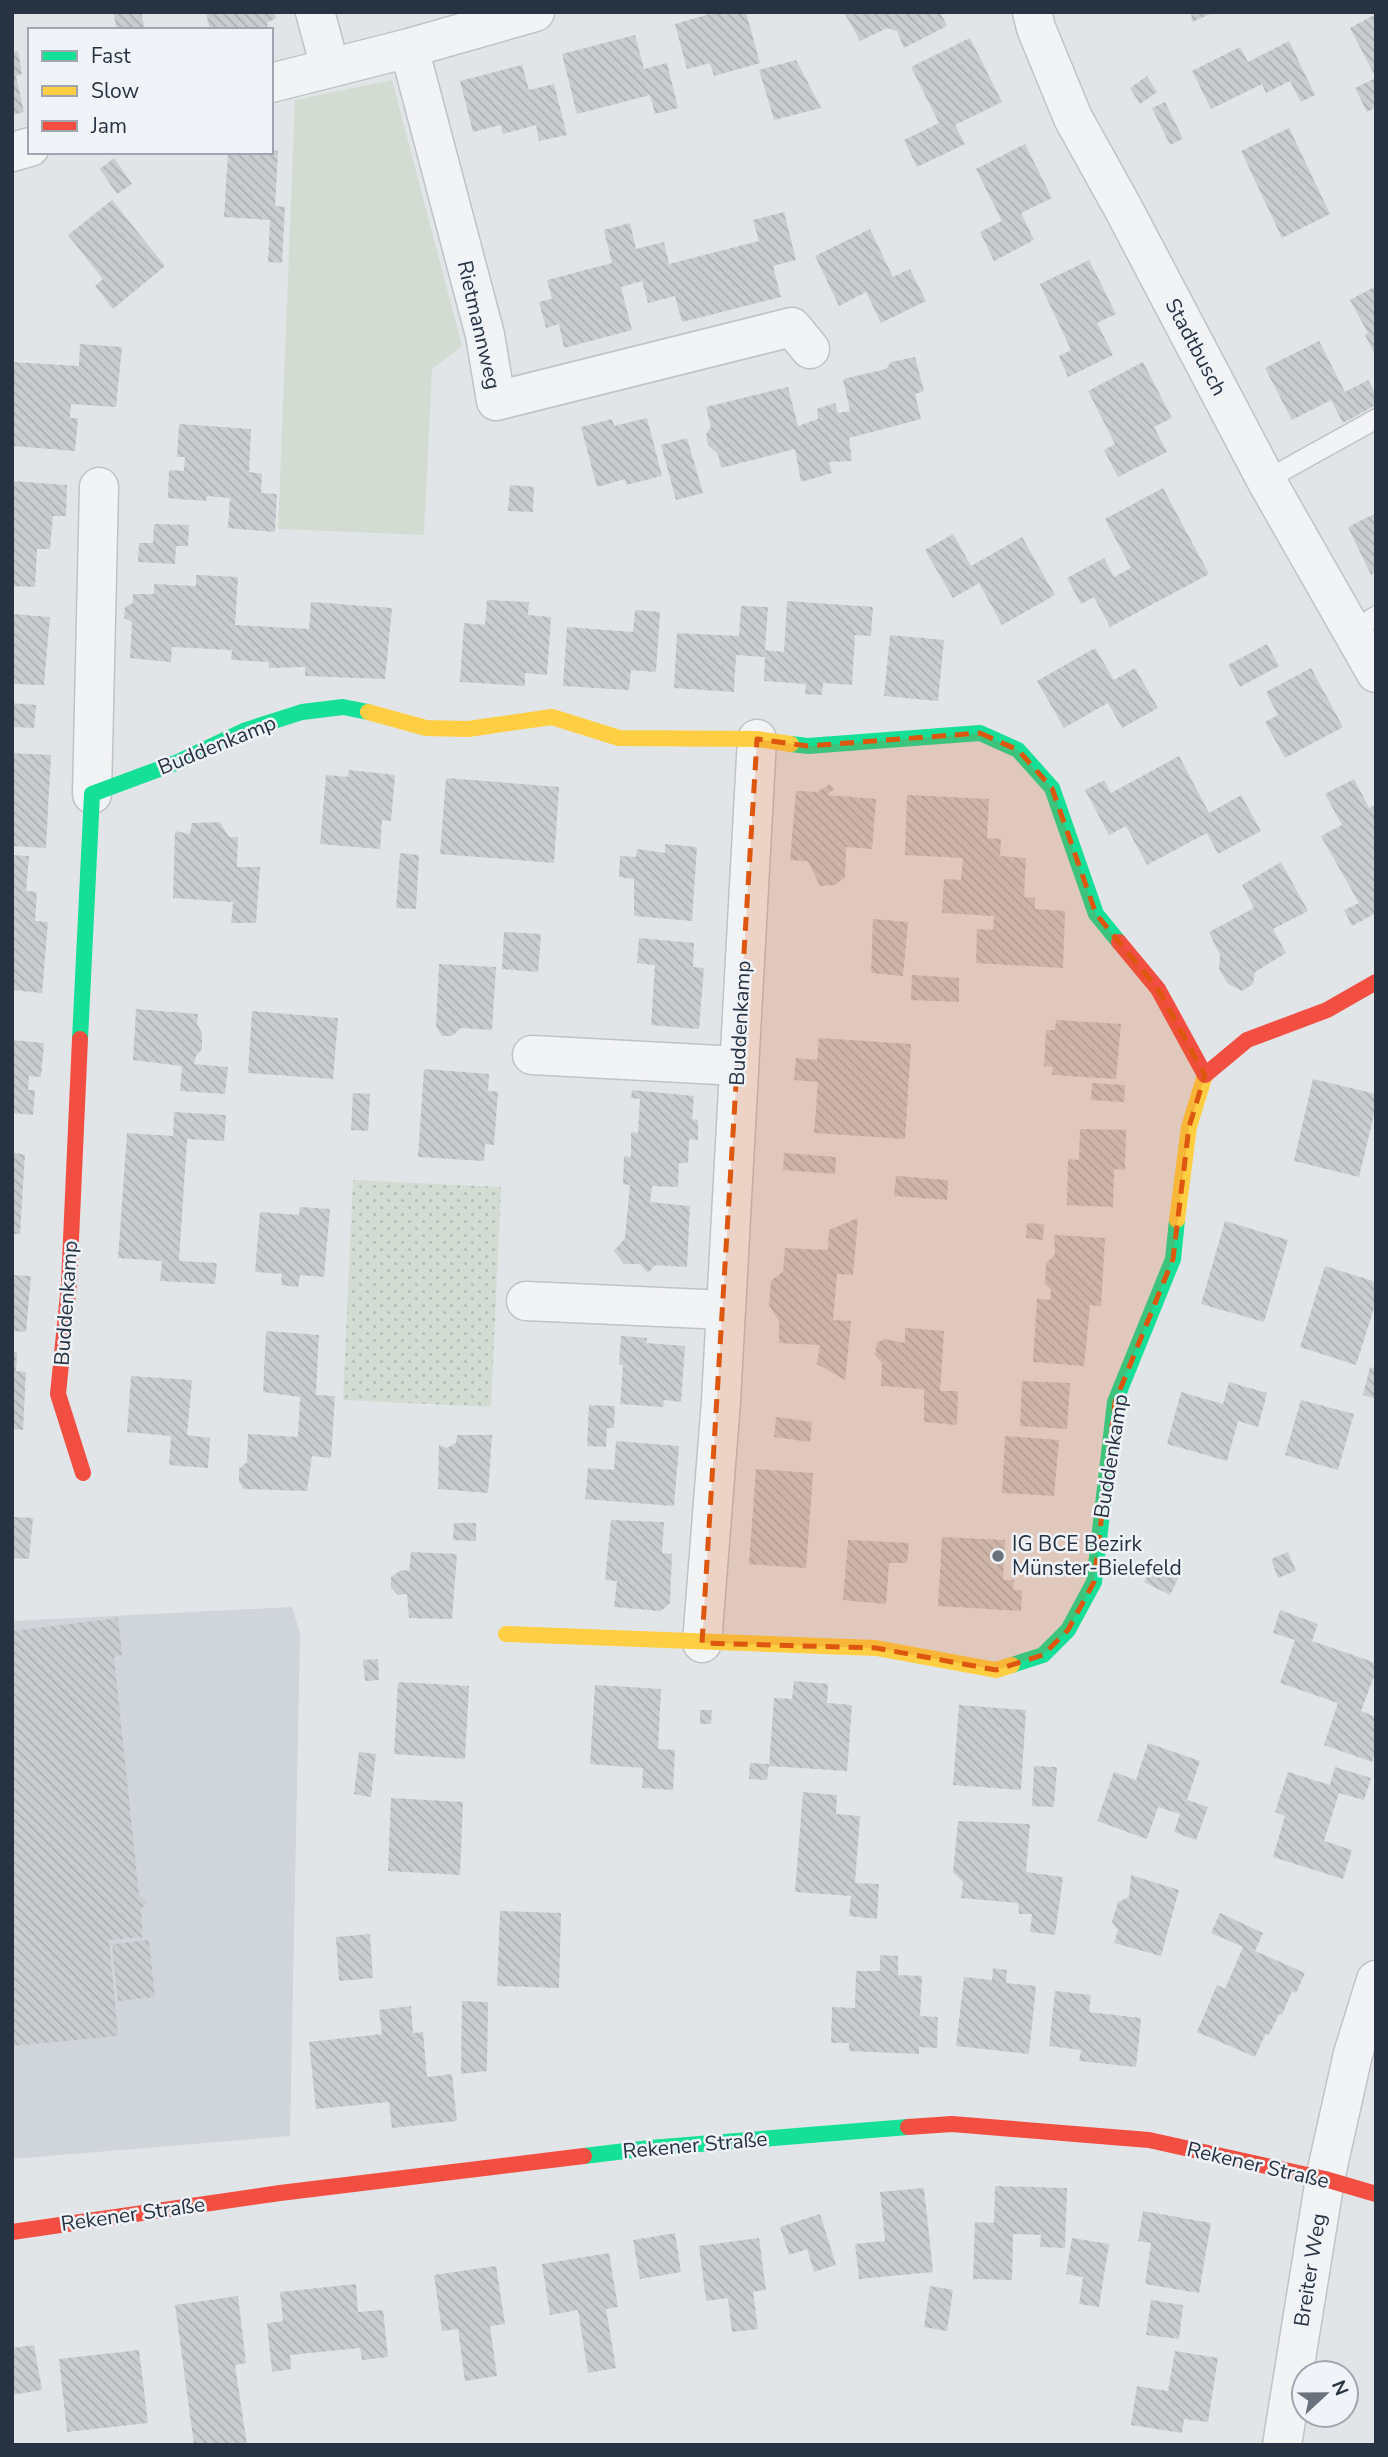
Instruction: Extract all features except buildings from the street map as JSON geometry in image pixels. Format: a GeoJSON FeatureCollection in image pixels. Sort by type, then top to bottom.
{"type":"FeatureCollection","features":[{"type":"Feature","properties":{"kind":"street"},"geometry":{"type":"LineString","coordinates":[[315,12],[330,67]]}},
{"type":"Feature","properties":{"kind":"street"},"geometry":{"type":"LineString","coordinates":[[273,82],[535,12]]}},
{"type":"Feature","properties":{"kind":"street","name":"Stadtbusch"},"geometry":{"type":"LineString","coordinates":[[1032,12],[1073,118],[1266,480],[1364,624],[1376,673]]}},
{"type":"Feature","properties":{"kind":"street","name":"Rietmannweg"},"geometry":{"type":"LineString","coordinates":[[409,48],[485,335],[496,401],[792,327],[810,349]]}},
{"type":"Feature","properties":{"kind":"street","name":"Buddenkamp"},"geometry":{"type":"LineString","coordinates":[[83,1473],[58,1394],[69,1284],[92,794],[99,487]]}},
{"type":"Feature","properties":{"kind":"street","name":"Buddenkamp"},"geometry":{"type":"LineString","coordinates":[[92,794],[178,762],[246,730],[302,712],[343,707],[384,715],[426,728],[468,729],[552,717],[619,738],[757,739],[808,746],[980,733],[1018,750],[1052,788],[1096,914],[1158,989],[1205,1074],[1189,1127],[1173,1259],[1115,1402],[1094,1582],[1068,1630],[1043,1655],[996,1670],[876,1648],[506,1634]]}},
{"type":"Feature","properties":{"kind":"street","name":"Buddenkamp"},"geometry":{"type":"LineString","coordinates":[[702,1643],[726,1310],[757,739]]}},
{"type":"Feature","properties":{"kind":"street"},"geometry":{"type":"LineString","coordinates":[[1205,1074],[1247,1040],[1327,1010],[1376,982]]}},
{"type":"Feature","properties":{"kind":"street"},"geometry":{"type":"LineString","coordinates":[[532,1055],[738,1066]]}},
{"type":"Feature","properties":{"kind":"street"},"geometry":{"type":"LineString","coordinates":[[526,1301],[726,1310]]}},
{"type":"Feature","properties":{"kind":"street","name":"Breiter Weg"},"geometry":{"type":"LineString","coordinates":[[1282,2445],[1325,2179],[1353,2054],[1376,1979]]}},
{"type":"Feature","properties":{"kind":"street","name":"Rekener Straße"},"geometry":{"type":"LineString","coordinates":[[12,2232],[280,2193],[650,2148],[952,2124],[1149,2140],[1325,2179],[1376,2194]]}},
{"type":"Feature","properties":{"kind":"lane"},"geometry":{"type":"LineString","coordinates":[[1266,480],[1376,419]]}},
{"type":"Feature","properties":{"kind":"highlighted area"},"geometry":{"type":"Polygon","coordinates":[[[980,733],[1018,750],[1052,788],[1096,914],[1158,989],[1205,1075],[1189,1127],[1173,1259],[1115,1402],[1094,1582],[1068,1630],[1043,1655],[996,1670],[876,1648],[702,1643],[757,739],[808,746],[980,733]]]}},
{"type":"Feature","properties":{"kind":"shaded area"},"geometry":{"type":"Polygon","coordinates":[[[392,80],[462,346],[432,369],[424,535],[278,529],[295,100],[392,80]]]}},
{"type":"Feature","properties":{"kind":"shaded area"},"geometry":{"type":"Polygon","coordinates":[[[353,1180],[501,1187],[491,1407],[343,1400],[353,1180]]]}},
{"type":"Feature","properties":{"kind":"shaded area"},"geometry":{"type":"Polygon","coordinates":[[[292,1607],[300,1633],[290,2136],[12,2159],[12,1621],[292,1607]]]}},
{"type":"Feature","properties":{"kind":"traffic: fast"},"geometry":{"type":"LineString","coordinates":[[80,1039],[92,794],[178,762],[246,730],[302,712],[343,707],[368,712]]}},
{"type":"Feature","properties":{"kind":"traffic: fast"},"geometry":{"type":"LineString","coordinates":[[791,744],[808,746],[980,733],[1018,750],[1052,788],[1096,914],[1119,942]]}},
{"type":"Feature","properties":{"kind":"traffic: fast"},"geometry":{"type":"LineString","coordinates":[[1012,1665],[1043,1655],[1068,1630],[1094,1582],[1115,1402],[1173,1259],[1177,1220]]}},
{"type":"Feature","properties":{"kind":"traffic: fast"},"geometry":{"type":"LineString","coordinates":[[584,2156],[908,2127]]}},
{"type":"Feature","properties":{"kind":"traffic: slow"},"geometry":{"type":"LineString","coordinates":[[368,712],[426,728],[468,729],[552,717],[619,738],[757,739],[791,744]]}},
{"type":"Feature","properties":{"kind":"traffic: slow"},"geometry":{"type":"LineString","coordinates":[[1177,1220],[1189,1127],[1205,1075]]}},
{"type":"Feature","properties":{"kind":"traffic: slow"},"geometry":{"type":"LineString","coordinates":[[506,1634],[876,1648],[996,1670],[1012,1665]]}},
{"type":"Feature","properties":{"kind":"traffic: jam"},"geometry":{"type":"LineString","coordinates":[[1119,942],[1158,989],[1205,1075],[1247,1040],[1327,1010],[1376,982]]}},
{"type":"Feature","properties":{"kind":"traffic: jam"},"geometry":{"type":"LineString","coordinates":[[80,1039],[69,1284],[58,1394],[83,1473]]}},
{"type":"Feature","properties":{"kind":"traffic: jam"},"geometry":{"type":"LineString","coordinates":[[908,2127],[952,2124],[1149,2140],[1325,2179],[1376,2194]]}},
{"type":"Feature","properties":{"kind":"traffic: jam"},"geometry":{"type":"LineString","coordinates":[[12,2232],[280,2193],[584,2156]]}},
{"type":"Feature","properties":{"kind":"place","name":"IG BCE Bezirk Münster-Bielefeld"},"geometry":{"type":"Point","coordinates":[998,1556]}}]}
